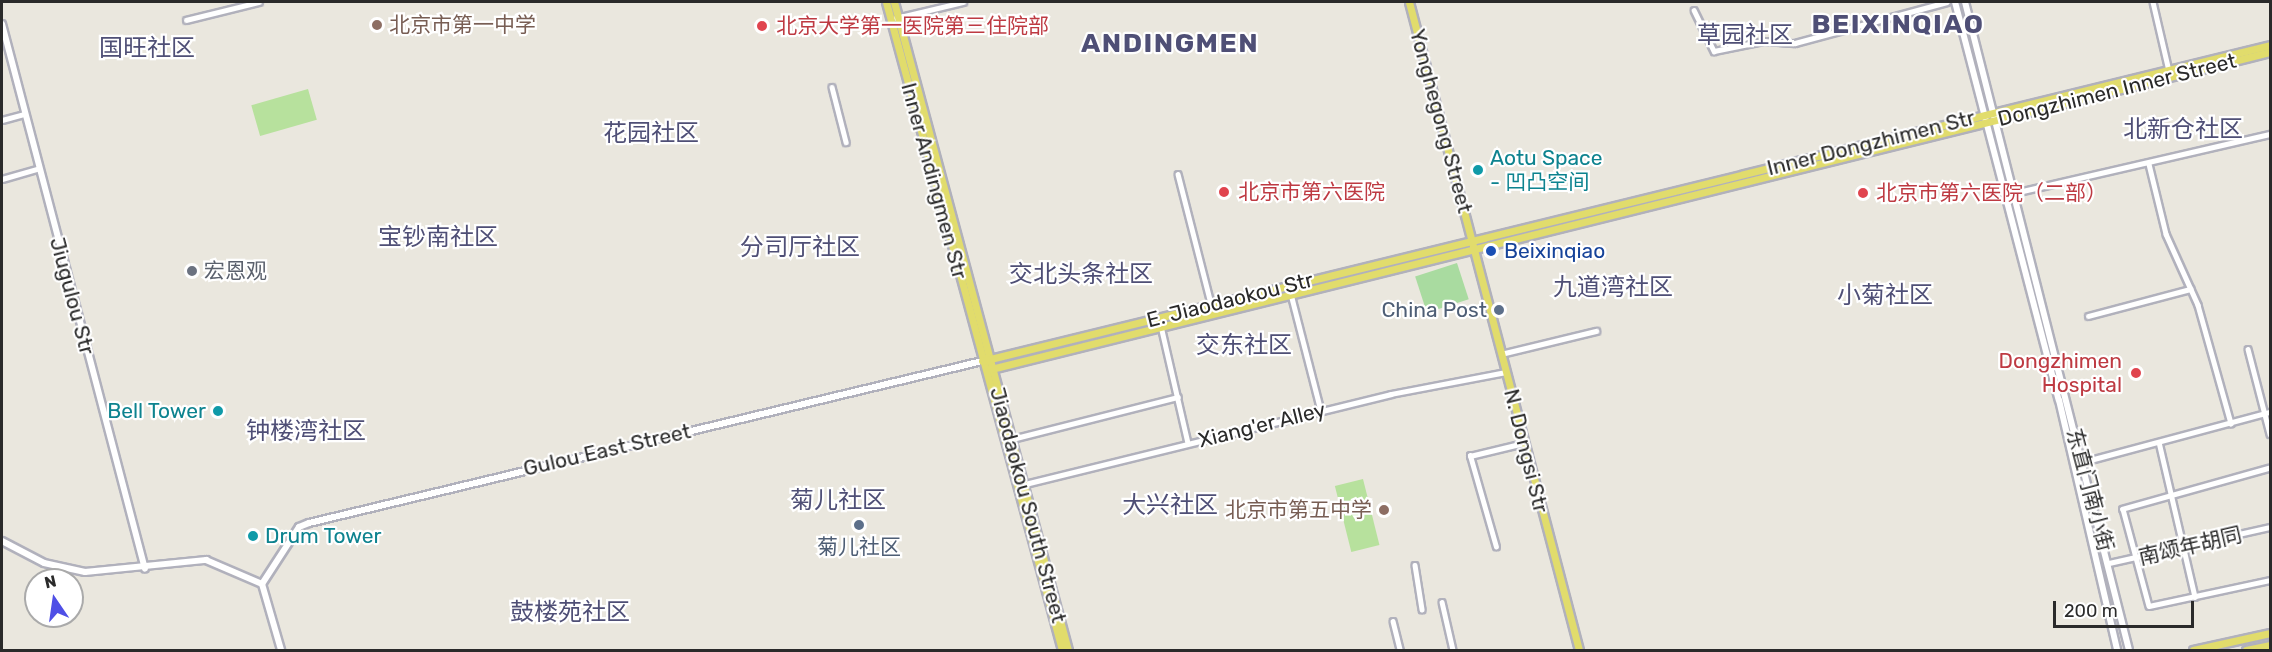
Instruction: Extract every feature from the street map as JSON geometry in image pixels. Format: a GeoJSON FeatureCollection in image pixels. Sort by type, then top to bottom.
{"type":"FeatureCollection","features":[{"type":"Feature","properties":{"kind":"main road","name":"Inner Andingmen Str"},"geometry":{"type":"LineString","coordinates":[[886,2],[895,18]]}},
{"type":"Feature","properties":{"kind":"main road","name":"Inner Andingmen Str"},"geometry":{"type":"LineString","coordinates":[[894,2],[895,18],[985,361]]}},
{"type":"Feature","properties":{"kind":"main road","name":"Yonghegong Street"},"geometry":{"type":"LineString","coordinates":[[1409,2],[1474,250]]}},
{"type":"Feature","properties":{"kind":"main road"},"geometry":{"type":"LineString","coordinates":[[1955,2],[1990,118]]}},
{"type":"Feature","properties":{"kind":"main road"},"geometry":{"type":"LineString","coordinates":[[1965,2],[1990,118]]}},
{"type":"Feature","properties":{"kind":"main road","name":"Jiugulou Str"},"geometry":{"type":"LineString","coordinates":[[2,24],[38,169],[145,569]]}},
{"type":"Feature","properties":{"kind":"main road"},"geometry":{"type":"LineString","coordinates":[[2170,73],[2271,45]]}},
{"type":"Feature","properties":{"kind":"main road","name":"Dongzhimen Inner Street"},"geometry":{"type":"LineString","coordinates":[[991,369],[1291,296],[2170,73],[2271,52]]}},
{"type":"Feature","properties":{"kind":"main road","name":"Inner Dongzhimen Str"},"geometry":{"type":"LineString","coordinates":[[1472,241],[1990,118]]}},
{"type":"Feature","properties":{"kind":"main road","name":"东直门南小街"},"geometry":{"type":"LineString","coordinates":[[1990,118],[2014,193],[2109,563],[2129,651]]}},
{"type":"Feature","properties":{"kind":"main road","name":"东直门南小街"},"geometry":{"type":"LineString","coordinates":[[1990,118],[2117,651]]}},
{"type":"Feature","properties":{"kind":"main road","name":"E. Jiaodaokou Str"},"geometry":{"type":"LineString","coordinates":[[985,361],[1211,303],[1472,241]]}},
{"type":"Feature","properties":{"kind":"main road","name":"N. Dongsi Str"},"geometry":{"type":"LineString","coordinates":[[1474,250],[1579,651]]}},
{"type":"Feature","properties":{"kind":"main road","name":"Jiaodaokou South Street"},"geometry":{"type":"LineString","coordinates":[[985,361],[991,369],[1012,439],[1062,651]]}},
{"type":"Feature","properties":{"kind":"main road","name":"Jiaodaokou South Street"},"geometry":{"type":"LineString","coordinates":[[985,361],[1068,651]]}},
{"type":"Feature","properties":{"kind":"main road","name":"Gulou East Street"},"geometry":{"type":"LineString","coordinates":[[262,584],[299,527],[309,523],[985,361]]}},
{"type":"Feature","properties":{"kind":"main road"},"geometry":{"type":"LineString","coordinates":[[2,541],[68,569],[145,569],[206,560],[262,584],[281,651]]}},
{"type":"Feature","properties":{"kind":"main road"},"geometry":{"type":"LineString","coordinates":[[2193,651],[2271,633]]}},
{"type":"Feature","properties":{"kind":"main road"},"geometry":{"type":"LineString","coordinates":[[2246,651],[2271,645]]}},
{"type":"Feature","properties":{"kind":"street"},"geometry":{"type":"LineString","coordinates":[[186,20],[259,2]]}},
{"type":"Feature","properties":{"kind":"street"},"geometry":{"type":"LineString","coordinates":[[895,18],[963,2]]}},
{"type":"Feature","properties":{"kind":"street"},"geometry":{"type":"LineString","coordinates":[[1694,10],[1714,51],[1764,41],[1795,43],[1947,2]]}},
{"type":"Feature","properties":{"kind":"street"},"geometry":{"type":"LineString","coordinates":[[2153,2],[2170,73]]}},
{"type":"Feature","properties":{"kind":"street"},"geometry":{"type":"LineString","coordinates":[[832,87],[846,142]]}},
{"type":"Feature","properties":{"kind":"street"},"geometry":{"type":"LineString","coordinates":[[2,120],[24,114]]}},
{"type":"Feature","properties":{"kind":"street"},"geometry":{"type":"LineString","coordinates":[[2014,193],[2149,164],[2271,134]]}},
{"type":"Feature","properties":{"kind":"street"},"geometry":{"type":"LineString","coordinates":[[2149,164],[2166,234],[2190,289],[2231,423]]}},
{"type":"Feature","properties":{"kind":"street"},"geometry":{"type":"LineString","coordinates":[[2,179],[38,169]]}},
{"type":"Feature","properties":{"kind":"street"},"geometry":{"type":"LineString","coordinates":[[1178,174],[1211,303]]}},
{"type":"Feature","properties":{"kind":"street"},"geometry":{"type":"LineString","coordinates":[[1288,286],[1321,411]]}},
{"type":"Feature","properties":{"kind":"street"},"geometry":{"type":"LineString","coordinates":[[2088,316],[2190,289]]}},
{"type":"Feature","properties":{"kind":"street"},"geometry":{"type":"LineString","coordinates":[[1159,318],[1188,443]]}},
{"type":"Feature","properties":{"kind":"street"},"geometry":{"type":"LineString","coordinates":[[1501,354],[1596,331]]}},
{"type":"Feature","properties":{"kind":"street"},"geometry":{"type":"LineString","coordinates":[[2248,350],[2268,413],[2271,434]]}},
{"type":"Feature","properties":{"kind":"street","name":"Xiang'er Alley"},"geometry":{"type":"LineString","coordinates":[[1022,485],[1321,411],[1506,372]]}},
{"type":"Feature","properties":{"kind":"street"},"geometry":{"type":"LineString","coordinates":[[1012,439],[1178,398]]}},
{"type":"Feature","properties":{"kind":"street"},"geometry":{"type":"LineString","coordinates":[[2074,464],[2268,413]]}},
{"type":"Feature","properties":{"kind":"street"},"geometry":{"type":"LineString","coordinates":[[2159,442],[2195,597]]}},
{"type":"Feature","properties":{"kind":"street"},"geometry":{"type":"LineString","coordinates":[[1496,547],[1470,456],[1524,443]]}},
{"type":"Feature","properties":{"kind":"street"},"geometry":{"type":"LineString","coordinates":[[2270,581],[2149,606],[2123,509],[2271,468]]}},
{"type":"Feature","properties":{"kind":"street","name":"南颂年胡同"},"geometry":{"type":"LineString","coordinates":[[2109,563],[2271,527]]}},
{"type":"Feature","properties":{"kind":"street"},"geometry":{"type":"LineString","coordinates":[[1415,565],[1422,609]]}},
{"type":"Feature","properties":{"kind":"street"},"geometry":{"type":"LineString","coordinates":[[1442,602],[1453,651]]}},
{"type":"Feature","properties":{"kind":"street"},"geometry":{"type":"LineString","coordinates":[[1393,621],[1400,651]]}},
{"type":"Feature","properties":{"kind":"green space"},"geometry":{"type":"Polygon","coordinates":[[[308,89],[317,120],[260,136],[251,105],[308,89]]]}},
{"type":"Feature","properties":{"kind":"green space"},"geometry":{"type":"Polygon","coordinates":[[[1457,263],[1469,299],[1427,313],[1415,277],[1457,263]]]}},
{"type":"Feature","properties":{"kind":"green space"},"geometry":{"type":"Polygon","coordinates":[[[1363,479],[1379,545],[1351,552],[1335,486],[1363,479]]]}},
{"type":"Feature","properties":{"kind":"place","name":"北京市第一中学"},"geometry":{"type":"Point","coordinates":[377,25]}},
{"type":"Feature","properties":{"kind":"place","name":"北京大学第一医院第三住院部"},"geometry":{"type":"Point","coordinates":[762,26]}},
{"type":"Feature","properties":{"kind":"place","name":"Aotu Space - 凹凸空间"},"geometry":{"type":"Point","coordinates":[1478,170]}},
{"type":"Feature","properties":{"kind":"place","name":"北京市第六医院"},"geometry":{"type":"Point","coordinates":[1224,192]}},
{"type":"Feature","properties":{"kind":"place","name":"北京市第六医院（二部）"},"geometry":{"type":"Point","coordinates":[1863,193]}},
{"type":"Feature","properties":{"kind":"place","name":"Beixinqiao"},"geometry":{"type":"Point","coordinates":[1491,251]}},
{"type":"Feature","properties":{"kind":"place","name":"宏恩观"},"geometry":{"type":"Point","coordinates":[192,271]}},
{"type":"Feature","properties":{"kind":"place","name":"China Post"},"geometry":{"type":"Point","coordinates":[1499,310]}},
{"type":"Feature","properties":{"kind":"place","name":"Dongzhimen Hospital"},"geometry":{"type":"Point","coordinates":[2136,373]}},
{"type":"Feature","properties":{"kind":"place","name":"Bell Tower"},"geometry":{"type":"Point","coordinates":[218,411]}},
{"type":"Feature","properties":{"kind":"place","name":"北京市第五中学"},"geometry":{"type":"Point","coordinates":[1384,510]}},
{"type":"Feature","properties":{"kind":"place","name":"菊儿社区"},"geometry":{"type":"Point","coordinates":[859,525]}},
{"type":"Feature","properties":{"kind":"place","name":"Drum Tower"},"geometry":{"type":"Point","coordinates":[253,536]}},
{"type":"Feature","properties":{"kind":"district","name":"BEIXINQIAO"},"geometry":{"type":"Point","coordinates":[1898,25]}},
{"type":"Feature","properties":{"kind":"district","name":"草园社区"},"geometry":{"type":"Point","coordinates":[1745,36]}},
{"type":"Feature","properties":{"kind":"district","name":"ANDINGMEN"},"geometry":{"type":"Point","coordinates":[1170,44]}},
{"type":"Feature","properties":{"kind":"district","name":"国旺社区"},"geometry":{"type":"Point","coordinates":[147,49]}},
{"type":"Feature","properties":{"kind":"district","name":"北新仓社区"},"geometry":{"type":"Point","coordinates":[2183,130]}},
{"type":"Feature","properties":{"kind":"district","name":"花园社区"},"geometry":{"type":"Point","coordinates":[651,134]}},
{"type":"Feature","properties":{"kind":"district","name":"宝钞南社区"},"geometry":{"type":"Point","coordinates":[438,238]}},
{"type":"Feature","properties":{"kind":"district","name":"分司厅社区"},"geometry":{"type":"Point","coordinates":[800,248]}},
{"type":"Feature","properties":{"kind":"district","name":"交北头条社区"},"geometry":{"type":"Point","coordinates":[1081,275]}},
{"type":"Feature","properties":{"kind":"district","name":"九道湾社区"},"geometry":{"type":"Point","coordinates":[1613,288]}},
{"type":"Feature","properties":{"kind":"district","name":"小菊社区"},"geometry":{"type":"Point","coordinates":[1885,296]}},
{"type":"Feature","properties":{"kind":"district","name":"交东社区"},"geometry":{"type":"Point","coordinates":[1244,346]}},
{"type":"Feature","properties":{"kind":"district","name":"钟楼湾社区"},"geometry":{"type":"Point","coordinates":[306,432]}},
{"type":"Feature","properties":{"kind":"district","name":"菊儿社区"},"geometry":{"type":"Point","coordinates":[838,501]}},
{"type":"Feature","properties":{"kind":"district","name":"大兴社区"},"geometry":{"type":"Point","coordinates":[1170,506]}},
{"type":"Feature","properties":{"kind":"district","name":"鼓楼苑社区"},"geometry":{"type":"Point","coordinates":[570,613]}}]}
